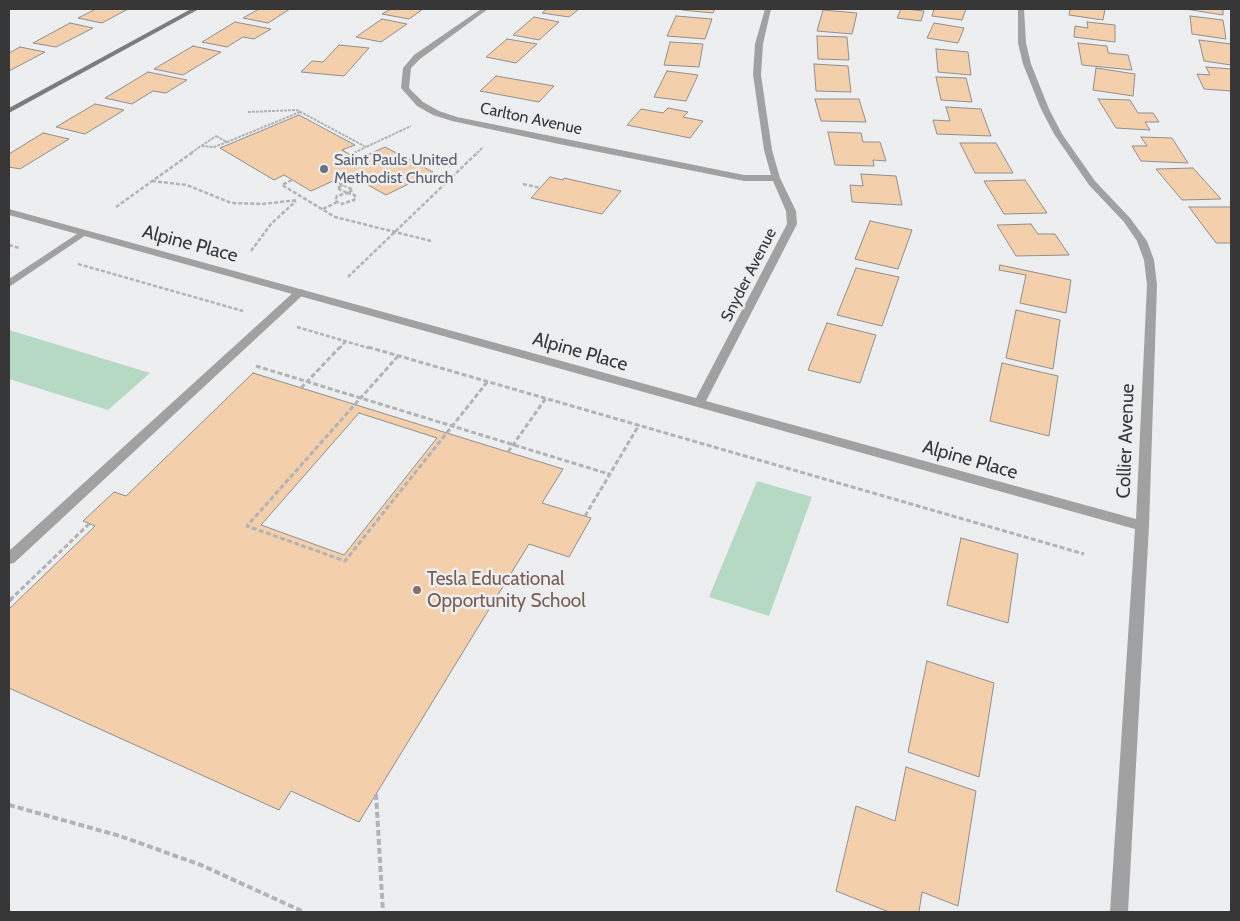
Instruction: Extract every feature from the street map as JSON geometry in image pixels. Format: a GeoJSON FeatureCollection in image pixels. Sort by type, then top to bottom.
{"type":"FeatureCollection","features":[{"type":"Feature","properties":{"kind":"main road"},"geometry":{"type":"LineString","coordinates":[[9,111],[196,9]]}},
{"type":"Feature","properties":{"kind":"street","name":"Carlton Avenue"},"geometry":{"type":"LineString","coordinates":[[485,9],[417,58],[407,68],[405,88],[420,104],[455,118],[569,142],[744,178],[776,178]]}},
{"type":"Feature","properties":{"kind":"street","name":"Snyder Avenue"},"geometry":{"type":"LineString","coordinates":[[698,403],[792,224],[791,211],[776,178],[765,136],[757,76],[759,44],[768,9]]}},
{"type":"Feature","properties":{"kind":"street","name":"Collier Avenue"},"geometry":{"type":"LineString","coordinates":[[1021,9],[1024,50],[1045,109],[1058,134],[1092,183],[1127,220],[1142,241],[1149,260],[1152,286],[1142,526],[1119,912]]}},
{"type":"Feature","properties":{"kind":"street","name":"Alpine Place"},"geometry":{"type":"LineString","coordinates":[[9,212],[1142,526]]}},
{"type":"Feature","properties":{"kind":"street"},"geometry":{"type":"LineString","coordinates":[[9,284],[83,233]]}},
{"type":"Feature","properties":{"kind":"street"},"geometry":{"type":"LineString","coordinates":[[9,559],[300,292]]}},
{"type":"Feature","properties":{"kind":"path"},"geometry":{"type":"LineString","coordinates":[[248,112],[297,110],[366,147]]}},
{"type":"Feature","properties":{"kind":"path"},"geometry":{"type":"LineString","coordinates":[[202,146],[214,147],[300,112]]}},
{"type":"Feature","properties":{"kind":"path"},"geometry":{"type":"LineString","coordinates":[[350,155],[414,125]]}},
{"type":"Feature","properties":{"kind":"path"},"geometry":{"type":"LineString","coordinates":[[116,207],[216,136],[227,142]]}},
{"type":"Feature","properties":{"kind":"path"},"geometry":{"type":"LineString","coordinates":[[348,276],[487,143]]}},
{"type":"Feature","properties":{"kind":"path"},"geometry":{"type":"LineString","coordinates":[[426,175],[444,185]]}},
{"type":"Feature","properties":{"kind":"path"},"geometry":{"type":"LineString","coordinates":[[323,209],[337,202],[345,204],[354,200],[354,195],[337,188],[355,178]]}},
{"type":"Feature","properties":{"kind":"path"},"geometry":{"type":"LineString","coordinates":[[292,180],[282,185],[335,217],[431,240]]}},
{"type":"Feature","properties":{"kind":"path"},"geometry":{"type":"LineString","coordinates":[[334,180],[353,190],[337,196],[335,199],[337,202]]}},
{"type":"Feature","properties":{"kind":"path"},"geometry":{"type":"LineString","coordinates":[[151,181],[187,185],[231,202],[262,204],[303,198]]}},
{"type":"Feature","properties":{"kind":"path"},"geometry":{"type":"LineString","coordinates":[[524,184],[541,188]]}},
{"type":"Feature","properties":{"kind":"path"},"geometry":{"type":"LineString","coordinates":[[251,250],[272,224],[298,200]]}},
{"type":"Feature","properties":{"kind":"path"},"geometry":{"type":"LineString","coordinates":[[9,245],[488,381],[1084,554]]}},
{"type":"Feature","properties":{"kind":"path"},"geometry":{"type":"LineString","coordinates":[[301,388],[346,341]]}},
{"type":"Feature","properties":{"kind":"path"},"geometry":{"type":"LineString","coordinates":[[398,356],[247,526],[345,562],[488,381]]}},
{"type":"Feature","properties":{"kind":"path"},"geometry":{"type":"LineString","coordinates":[[255,366],[362,397],[609,474]]}},
{"type":"Feature","properties":{"kind":"path"},"geometry":{"type":"LineString","coordinates":[[508,452],[546,398]]}},
{"type":"Feature","properties":{"kind":"path"},"geometry":{"type":"LineString","coordinates":[[585,516],[639,425]]}},
{"type":"Feature","properties":{"kind":"path"},"geometry":{"type":"LineString","coordinates":[[9,600],[90,523]]}},
{"type":"Feature","properties":{"kind":"path"},"geometry":{"type":"LineString","coordinates":[[376,794],[383,912]]}},
{"type":"Feature","properties":{"kind":"path"},"geometry":{"type":"LineString","coordinates":[[9,805],[120,836],[201,865],[304,912]]}},
{"type":"Feature","properties":{"kind":"green space"},"geometry":{"type":"Polygon","coordinates":[[[9,330],[150,373],[108,410],[9,379],[9,330]]]}},
{"type":"Feature","properties":{"kind":"green space"},"geometry":{"type":"Polygon","coordinates":[[[757,481],[812,497],[769,616],[709,597],[757,481]]]}},
{"type":"Feature","properties":{"kind":"building"},"geometry":{"type":"Polygon","coordinates":[[[96,9],[128,9],[102,23],[78,18],[96,9]]]}},
{"type":"Feature","properties":{"kind":"building"},"geometry":{"type":"Polygon","coordinates":[[[259,9],[290,9],[268,23],[243,18],[259,9]]]}},
{"type":"Feature","properties":{"kind":"building"},"geometry":{"type":"Polygon","coordinates":[[[391,9],[423,9],[409,19],[382,14],[391,9]]]}},
{"type":"Feature","properties":{"kind":"building"},"geometry":{"type":"Polygon","coordinates":[[[547,9],[579,9],[569,17],[542,13],[547,9]]]}},
{"type":"Feature","properties":{"kind":"building"},"geometry":{"type":"Polygon","coordinates":[[[683,9],[715,9],[713,13],[683,9]]]}},
{"type":"Feature","properties":{"kind":"building"},"geometry":{"type":"Polygon","coordinates":[[[901,9],[924,11],[921,21],[897,18],[901,9]]]}},
{"type":"Feature","properties":{"kind":"building"},"geometry":{"type":"Polygon","coordinates":[[[934,9],[966,9],[962,20],[932,16],[934,9]]]}},
{"type":"Feature","properties":{"kind":"building"},"geometry":{"type":"Polygon","coordinates":[[[1070,9],[1105,9],[1103,20],[1069,15],[1070,9]]]}},
{"type":"Feature","properties":{"kind":"building"},"geometry":{"type":"Polygon","coordinates":[[[1185,9],[1223,9],[1223,15],[1185,9]]]}},
{"type":"Feature","properties":{"kind":"building"},"geometry":{"type":"Polygon","coordinates":[[[823,10],[857,13],[852,34],[817,31],[823,10]]]}},
{"type":"Feature","properties":{"kind":"building"},"geometry":{"type":"Polygon","coordinates":[[[676,16],[712,19],[705,39],[667,36],[676,16]]]}},
{"type":"Feature","properties":{"kind":"building"},"geometry":{"type":"Polygon","coordinates":[[[1190,16],[1223,20],[1226,39],[1192,34],[1190,16]]]}},
{"type":"Feature","properties":{"kind":"building"},"geometry":{"type":"Polygon","coordinates":[[[534,17],[559,22],[539,40],[513,35],[534,17]]]}},
{"type":"Feature","properties":{"kind":"building"},"geometry":{"type":"Polygon","coordinates":[[[382,19],[407,24],[381,42],[356,37],[382,19]]]}},
{"type":"Feature","properties":{"kind":"building"},"geometry":{"type":"Polygon","coordinates":[[[235,22],[271,29],[254,39],[243,37],[227,47],[202,42],[235,22]]]}},
{"type":"Feature","properties":{"kind":"building"},"geometry":{"type":"Polygon","coordinates":[[[1087,22],[1115,25],[1115,42],[1074,37],[1075,26],[1088,28],[1087,22]]]}},
{"type":"Feature","properties":{"kind":"building"},"geometry":{"type":"Polygon","coordinates":[[[70,23],[93,28],[56,47],[33,43],[70,23]]]}},
{"type":"Feature","properties":{"kind":"building"},"geometry":{"type":"Polygon","coordinates":[[[934,23],[964,28],[958,43],[927,38],[934,23]]]}},
{"type":"Feature","properties":{"kind":"building"},"geometry":{"type":"Polygon","coordinates":[[[817,36],[847,37],[849,60],[818,59],[817,36]]]}},
{"type":"Feature","properties":{"kind":"building"},"geometry":{"type":"Polygon","coordinates":[[[507,39],[537,44],[516,63],[486,57],[507,39]]]}},
{"type":"Feature","properties":{"kind":"building"},"geometry":{"type":"Polygon","coordinates":[[[1199,40],[1231,44],[1231,65],[1204,61],[1199,40]]]}},
{"type":"Feature","properties":{"kind":"building"},"geometry":{"type":"Polygon","coordinates":[[[670,42],[703,44],[699,67],[664,65],[670,42]]]}},
{"type":"Feature","properties":{"kind":"building"},"geometry":{"type":"Polygon","coordinates":[[[1078,43],[1107,46],[1108,53],[1128,55],[1132,70],[1082,65],[1078,43]]]}},
{"type":"Feature","properties":{"kind":"building"},"geometry":{"type":"Polygon","coordinates":[[[339,45],[369,48],[344,76],[301,72],[312,61],[323,62],[339,45]]]}},
{"type":"Feature","properties":{"kind":"building"},"geometry":{"type":"Polygon","coordinates":[[[193,46],[221,52],[183,75],[154,69],[193,46]]]}},
{"type":"Feature","properties":{"kind":"building"},"geometry":{"type":"Polygon","coordinates":[[[20,47],[45,52],[9,71],[9,53],[20,47]]]}},
{"type":"Feature","properties":{"kind":"building"},"geometry":{"type":"Polygon","coordinates":[[[936,49],[968,52],[971,75],[938,72],[936,49]]]}},
{"type":"Feature","properties":{"kind":"building"},"geometry":{"type":"Polygon","coordinates":[[[814,64],[848,66],[851,92],[816,91],[814,64]]]}},
{"type":"Feature","properties":{"kind":"building"},"geometry":{"type":"Polygon","coordinates":[[[1206,67],[1231,69],[1231,91],[1204,89],[1197,74],[1210,75],[1206,67]]]}},
{"type":"Feature","properties":{"kind":"building"},"geometry":{"type":"Polygon","coordinates":[[[1096,68],[1135,74],[1133,96],[1093,90],[1096,68]]]}},
{"type":"Feature","properties":{"kind":"building"},"geometry":{"type":"Polygon","coordinates":[[[667,71],[698,75],[686,101],[654,97],[667,71]]]}},
{"type":"Feature","properties":{"kind":"building"},"geometry":{"type":"Polygon","coordinates":[[[148,72],[187,80],[166,93],[153,91],[132,104],[105,98],[148,72]]]}},
{"type":"Feature","properties":{"kind":"building"},"geometry":{"type":"Polygon","coordinates":[[[496,76],[554,86],[539,102],[480,91],[496,76]]]}},
{"type":"Feature","properties":{"kind":"building"},"geometry":{"type":"Polygon","coordinates":[[[936,77],[966,78],[972,102],[941,100],[936,77]]]}},
{"type":"Feature","properties":{"kind":"building"},"geometry":{"type":"Polygon","coordinates":[[[815,99],[859,99],[866,122],[821,121],[815,99]]]}},
{"type":"Feature","properties":{"kind":"building"},"geometry":{"type":"Polygon","coordinates":[[[1098,99],[1130,100],[1138,113],[1153,113],[1159,122],[1145,122],[1150,130],[1116,128],[1098,99]]]}},
{"type":"Feature","properties":{"kind":"building"},"geometry":{"type":"Polygon","coordinates":[[[95,104],[124,110],[85,134],[56,127],[95,104]]]}},
{"type":"Feature","properties":{"kind":"building"},"geometry":{"type":"Polygon","coordinates":[[[946,107],[981,109],[991,136],[937,134],[933,120],[950,121],[946,107]]]}},
{"type":"Feature","properties":{"kind":"building"},"geometry":{"type":"Polygon","coordinates":[[[668,108],[688,112],[683,117],[703,121],[690,138],[627,125],[641,109],[663,113],[668,108]]]}},
{"type":"Feature","properties":{"kind":"building"},"geometry":{"type":"Polygon","coordinates":[[[299,115],[355,145],[342,150],[358,159],[385,147],[433,172],[386,195],[348,174],[311,191],[284,175],[274,180],[220,148],[299,115]]]}},
{"type":"Feature","properties":{"kind":"building"},"geometry":{"type":"Polygon","coordinates":[[[828,132],[861,133],[863,142],[880,142],[886,161],[873,160],[874,166],[835,165],[828,132]]]}},
{"type":"Feature","properties":{"kind":"building"},"geometry":{"type":"Polygon","coordinates":[[[43,133],[69,139],[20,169],[9,167],[9,154],[43,133]]]}},
{"type":"Feature","properties":{"kind":"building"},"geometry":{"type":"Polygon","coordinates":[[[1141,137],[1172,138],[1188,163],[1141,161],[1132,146],[1147,146],[1141,137]]]}},
{"type":"Feature","properties":{"kind":"building"},"geometry":{"type":"Polygon","coordinates":[[[960,143],[996,143],[1013,173],[975,173],[960,143]]]}},
{"type":"Feature","properties":{"kind":"building"},"geometry":{"type":"Polygon","coordinates":[[[1193,168],[1221,199],[1182,200],[1156,169],[1193,168]]]}},
{"type":"Feature","properties":{"kind":"building"},"geometry":{"type":"Polygon","coordinates":[[[861,174],[896,176],[902,205],[852,202],[850,185],[863,186],[861,174]]]}},
{"type":"Feature","properties":{"kind":"building"},"geometry":{"type":"Polygon","coordinates":[[[550,177],[563,180],[564,178],[621,191],[602,214],[531,198],[550,177]]]}},
{"type":"Feature","properties":{"kind":"building"},"geometry":{"type":"Polygon","coordinates":[[[1025,180],[1047,213],[1004,214],[984,181],[1025,180]]]}},
{"type":"Feature","properties":{"kind":"building"},"geometry":{"type":"Polygon","coordinates":[[[1189,207],[1231,207],[1231,243],[1216,243],[1189,207]]]}},
{"type":"Feature","properties":{"kind":"building"},"geometry":{"type":"Polygon","coordinates":[[[870,221],[912,230],[898,269],[855,259],[870,221]]]}},
{"type":"Feature","properties":{"kind":"building"},"geometry":{"type":"Polygon","coordinates":[[[1031,224],[1038,234],[1055,234],[1069,255],[1016,256],[997,225],[1031,224]]]}},
{"type":"Feature","properties":{"kind":"building"},"geometry":{"type":"Polygon","coordinates":[[[1000,265],[1071,280],[1066,313],[1020,303],[1026,275],[999,270],[1000,265]]]}},
{"type":"Feature","properties":{"kind":"building"},"geometry":{"type":"Polygon","coordinates":[[[856,268],[899,277],[882,326],[837,315],[856,268]]]}},
{"type":"Feature","properties":{"kind":"building"},"geometry":{"type":"Polygon","coordinates":[[[1016,310],[1060,320],[1053,369],[1006,358],[1016,310]]]}},
{"type":"Feature","properties":{"kind":"building"},"geometry":{"type":"Polygon","coordinates":[[[827,323],[876,335],[860,383],[808,370],[827,323]]]}},
{"type":"Feature","properties":{"kind":"building"},"geometry":{"type":"Polygon","coordinates":[[[1002,363],[1058,376],[1049,436],[990,421],[1002,363]]]}},
{"type":"Feature","properties":{"kind":"building"},"geometry":{"type":"Polygon","coordinates":[[[253,373],[563,469],[542,503],[591,518],[569,557],[529,544],[359,822],[291,791],[279,810],[9,688],[9,609],[95,526],[83,521],[114,492],[126,496],[253,373]],[[359,413],[261,525],[344,555],[437,438],[359,413]]]}},
{"type":"Feature","properties":{"kind":"building"},"geometry":{"type":"Polygon","coordinates":[[[961,538],[1018,554],[1008,623],[947,605],[961,538]]]}},
{"type":"Feature","properties":{"kind":"building"},"geometry":{"type":"Polygon","coordinates":[[[927,661],[994,683],[979,777],[908,752],[927,661]]]}},
{"type":"Feature","properties":{"kind":"building"},"geometry":{"type":"Polygon","coordinates":[[[906,767],[976,791],[958,906],[922,892],[919,912],[889,912],[836,891],[856,806],[895,821],[906,767]]]}},
{"type":"Feature","properties":{"kind":"place","name":"Saint Pauls United Methodist Church"},"geometry":{"type":"Point","coordinates":[324,169]}},
{"type":"Feature","properties":{"kind":"place","name":"Tesla Educational Opportunity School"},"geometry":{"type":"Point","coordinates":[417,590]}}]}
